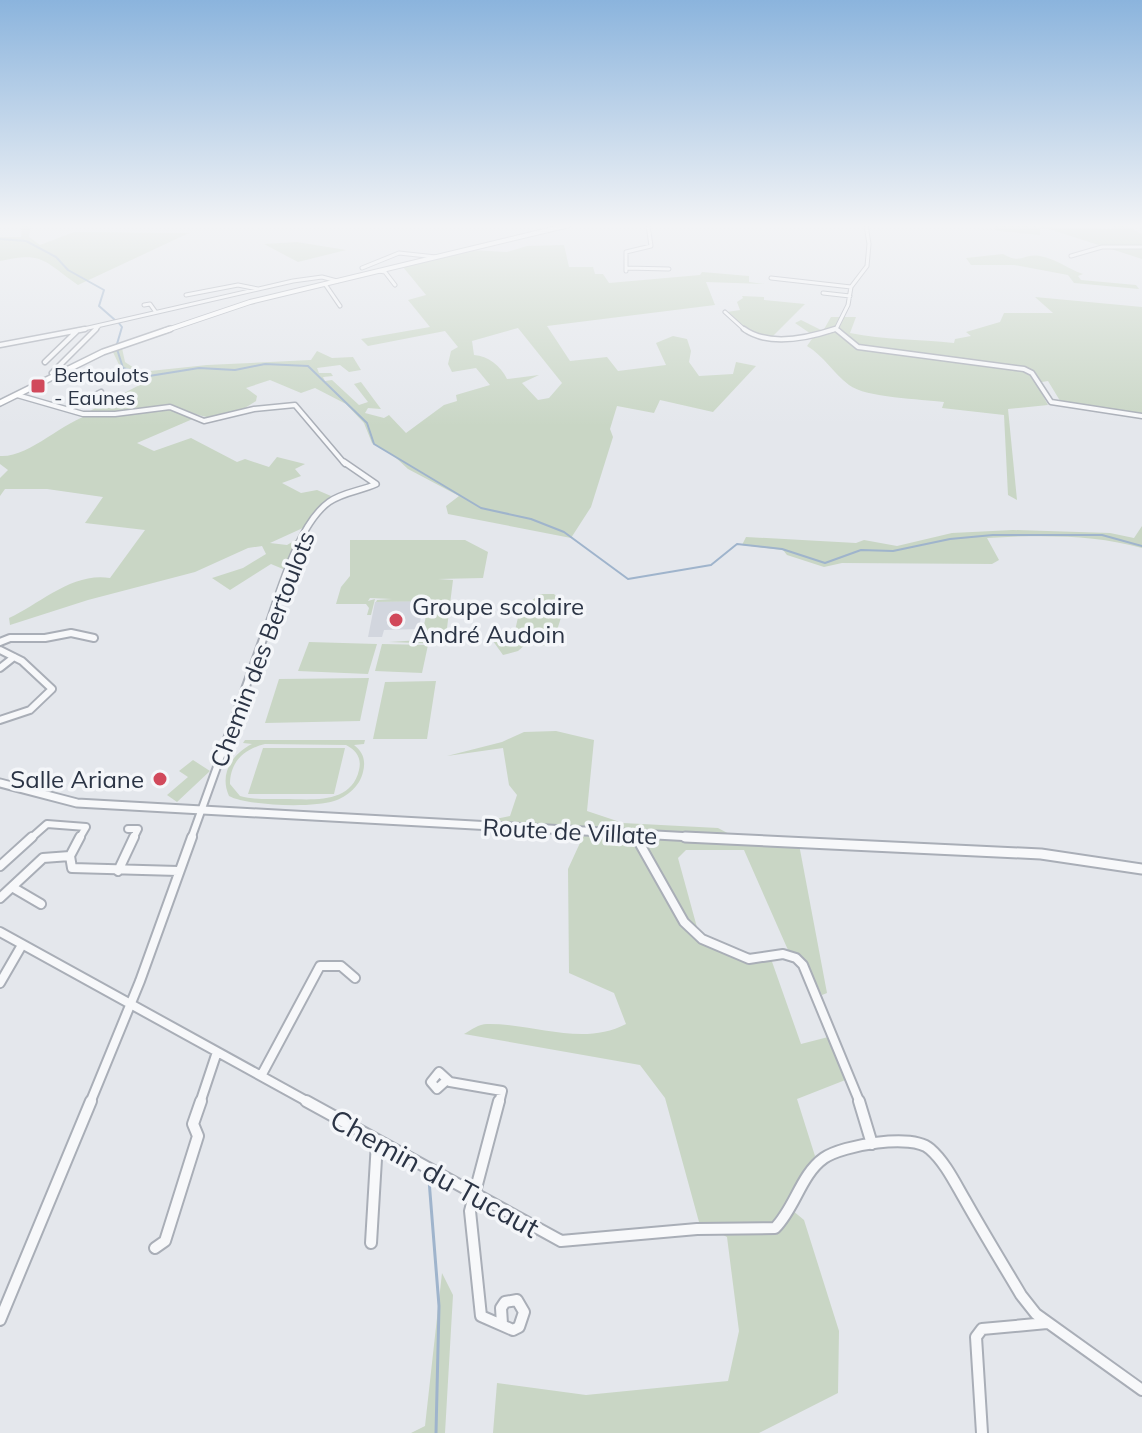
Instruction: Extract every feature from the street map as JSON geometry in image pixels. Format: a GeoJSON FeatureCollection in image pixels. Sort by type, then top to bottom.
{"type":"FeatureCollection","features":[{"type":"Feature","properties":{"kind":"main road"},"geometry":{"type":"LineString","coordinates":[[0,403],[117,347],[250,302],[292,292]]}},
{"type":"Feature","properties":{"kind":"street"},"geometry":{"type":"LineString","coordinates":[[186,295],[201,292]]}},
{"type":"Feature","properties":{"kind":"street"},"geometry":{"type":"LineString","coordinates":[[0,345],[77,331],[244,292]]}},
{"type":"Feature","properties":{"kind":"street"},"geometry":{"type":"LineString","coordinates":[[330,292],[340,306]]}},
{"type":"Feature","properties":{"kind":"street"},"geometry":{"type":"LineString","coordinates":[[836,329],[847,309],[850,292]]}},
{"type":"Feature","properties":{"kind":"street"},"geometry":{"type":"LineString","coordinates":[[195,293],[201,301]]}},
{"type":"Feature","properties":{"kind":"street"},"geometry":{"type":"LineString","coordinates":[[823,293],[850,296]]}},
{"type":"Feature","properties":{"kind":"street"},"geometry":{"type":"LineString","coordinates":[[144,305],[150,304],[155,311]]}},
{"type":"Feature","properties":{"kind":"street"},"geometry":{"type":"LineString","coordinates":[[725,312],[753,336],[762,338],[789,338],[836,329],[861,349],[1024,369],[1032,373],[1051,402],[1142,416]]}},
{"type":"Feature","properties":{"kind":"street"},"geometry":{"type":"LineString","coordinates":[[52,373],[99,326]]}},
{"type":"Feature","properties":{"kind":"street"},"geometry":{"type":"LineString","coordinates":[[45,362],[77,331]]}},
{"type":"Feature","properties":{"kind":"street"},"geometry":{"type":"LineString","coordinates":[[69,410],[101,392]]}},
{"type":"Feature","properties":{"kind":"street","name":"Chemin des Bertoulots"},"geometry":{"type":"LineString","coordinates":[[0,1320],[140,981],[289,567],[305,541],[315,514],[335,498],[371,487],[376,482],[351,470],[295,405],[254,409],[204,421],[170,407],[115,414],[83,414],[17,395]]}},
{"type":"Feature","properties":{"kind":"street"},"geometry":{"type":"LineString","coordinates":[[0,642],[12,636],[37,640],[80,631],[94,638]]}},
{"type":"Feature","properties":{"kind":"street"},"geometry":{"type":"LineString","coordinates":[[0,650],[31,666],[34,675],[52,689],[22,715],[0,720]]}},
{"type":"Feature","properties":{"kind":"street"},"geometry":{"type":"LineString","coordinates":[[0,668],[14,657]]}},
{"type":"Feature","properties":{"kind":"street","name":"Route de Villate"},"geometry":{"type":"LineString","coordinates":[[0,783],[77,803],[635,835],[1041,854],[1142,869]]}},
{"type":"Feature","properties":{"kind":"street"},"geometry":{"type":"LineString","coordinates":[[0,866],[47,824],[86,827],[70,856],[72,868],[178,871]]}},
{"type":"Feature","properties":{"kind":"street"},"geometry":{"type":"LineString","coordinates":[[118,871],[138,829],[128,829]]}},
{"type":"Feature","properties":{"kind":"street"},"geometry":{"type":"LineString","coordinates":[[635,835],[684,922],[702,939],[749,959],[783,954],[796,958],[803,965],[865,1115],[872,1144]]}},
{"type":"Feature","properties":{"kind":"street"},"geometry":{"type":"LineString","coordinates":[[2,895],[43,858],[70,856]]}},
{"type":"Feature","properties":{"kind":"street"},"geometry":{"type":"LineString","coordinates":[[12,887],[41,904]]}},
{"type":"Feature","properties":{"kind":"street","name":"Chemin du Tucaut"},"geometry":{"type":"LineString","coordinates":[[0,932],[561,1241],[697,1229],[775,1228],[794,1210],[811,1174],[824,1158],[872,1144],[917,1142],[934,1152],[1021,1295],[1047,1323],[1142,1390]]}},
{"type":"Feature","properties":{"kind":"street"},"geometry":{"type":"LineString","coordinates":[[0,983],[22,945]]}},
{"type":"Feature","properties":{"kind":"street"},"geometry":{"type":"LineString","coordinates":[[261,1076],[320,966],[341,966],[355,978]]}},
{"type":"Feature","properties":{"kind":"street"},"geometry":{"type":"LineString","coordinates":[[155,1248],[165,1241],[198,1136],[193,1124],[217,1052]]}},
{"type":"Feature","properties":{"kind":"street"},"geometry":{"type":"LineString","coordinates":[[447,1080],[502,1091],[470,1211],[481,1316],[489,1323],[502,1324]]}},
{"type":"Feature","properties":{"kind":"street"},"geometry":{"type":"LineString","coordinates":[[371,1243],[377,1142]]}},
{"type":"Feature","properties":{"kind":"street"},"geometry":{"type":"LineString","coordinates":[[982,1433],[976,1337],[982,1329],[1047,1323]]}},
{"type":"Feature","properties":{"kind":"shaded area","name":"Groupe scolaire André Audoin"},"geometry":{"type":"Polygon","coordinates":[[[412,601],[410,609],[416,609],[415,616],[421,616],[419,629],[384,630],[382,637],[368,637],[375,602],[412,601]]]}},
{"type":"Feature","properties":{"kind":"green space"},"geometry":{"type":"Polygon","coordinates":[[[423,292],[710,292],[715,305],[547,326],[570,361],[607,357],[618,371],[666,365],[656,343],[673,336],[687,339],[691,351],[689,362],[699,376],[733,374],[736,362],[756,366],[713,412],[660,400],[654,413],[617,406],[610,429],[613,437],[591,507],[571,538],[448,514],[446,506],[459,496],[408,469],[372,443],[364,423],[346,404],[315,388],[301,393],[270,380],[246,388],[257,396],[256,401],[235,413],[217,418],[172,408],[195,418],[137,443],[154,451],[191,438],[237,462],[245,459],[269,467],[277,457],[305,464],[295,469],[301,476],[282,483],[301,493],[317,490],[331,496],[311,515],[305,527],[270,543],[287,545],[301,537],[283,569],[271,564],[230,590],[212,578],[243,568],[266,554],[262,546],[248,548],[195,572],[88,600],[10,625],[9,618],[57,590],[96,577],[110,578],[145,530],[85,523],[103,497],[47,489],[5,489],[0,496],[0,478],[8,470],[0,464],[0,456],[23,451],[81,418],[118,412],[86,413],[151,379],[121,369],[112,350],[122,348],[125,362],[134,368],[150,371],[311,360],[317,351],[332,358],[353,357],[361,370],[349,372],[340,365],[317,368],[319,373],[331,373],[333,376],[323,377],[325,381],[332,380],[359,405],[368,402],[354,384],[361,382],[381,409],[368,408],[365,413],[384,418],[389,415],[406,433],[444,405],[457,401],[456,395],[490,385],[476,368],[452,372],[448,364],[451,351],[458,347],[445,331],[368,346],[361,339],[430,327],[408,300],[426,295],[423,292]],[[518,328],[472,341],[474,355],[494,362],[507,379],[539,375],[522,383],[538,400],[549,398],[562,383],[518,328]]]}},
{"type":"Feature","properties":{"kind":"green space"},"geometry":{"type":"Polygon","coordinates":[[[742,296],[805,304],[772,337],[747,329],[727,312],[740,310],[737,302],[742,296]]]}},
{"type":"Feature","properties":{"kind":"green space"},"geometry":{"type":"Polygon","coordinates":[[[1035,297],[1142,307],[1142,415],[1062,404],[1048,381],[1036,383],[1048,405],[1008,409],[1017,500],[1008,495],[1004,415],[942,408],[944,402],[880,395],[857,389],[807,346],[814,336],[795,323],[801,320],[823,331],[831,317],[856,317],[850,333],[954,343],[955,339],[971,336],[966,332],[1000,322],[1004,313],[1053,313],[1035,297]]]}},
{"type":"Feature","properties":{"kind":"green space"},"geometry":{"type":"Polygon","coordinates":[[[1142,526],[1142,548],[1104,540],[1065,537],[987,538],[999,560],[992,564],[842,563],[824,567],[787,555],[783,550],[742,545],[746,537],[856,543],[864,540],[897,546],[952,533],[1013,530],[1110,533],[1134,538],[1142,526]]]}},
{"type":"Feature","properties":{"kind":"green space"},"geometry":{"type":"Polygon","coordinates":[[[350,540],[465,540],[488,552],[483,578],[438,579],[453,580],[445,644],[389,642],[421,640],[429,601],[376,602],[392,599],[370,598],[368,601],[375,599],[371,615],[367,615],[369,608],[366,604],[336,604],[341,587],[350,576],[350,540]]]}},
{"type":"Feature","properties":{"kind":"green space"},"geometry":{"type":"Polygon","coordinates":[[[539,594],[554,594],[565,605],[552,646],[526,644],[518,651],[503,655],[493,641],[514,635],[519,613],[539,594]]]}},
{"type":"Feature","properties":{"kind":"green space"},"geometry":{"type":"Polygon","coordinates":[[[309,642],[377,644],[368,674],[298,671],[309,642]]]}},
{"type":"Feature","properties":{"kind":"green space"},"geometry":{"type":"Polygon","coordinates":[[[382,644],[428,645],[422,673],[375,671],[382,644]]]}},
{"type":"Feature","properties":{"kind":"green space"},"geometry":{"type":"Polygon","coordinates":[[[369,678],[360,721],[265,723],[279,679],[369,678]]]}},
{"type":"Feature","properties":{"kind":"green space"},"geometry":{"type":"Polygon","coordinates":[[[436,681],[427,739],[373,739],[385,682],[436,681]]]}},
{"type":"Feature","properties":{"kind":"green space"},"geometry":{"type":"Polygon","coordinates":[[[556,731],[594,740],[587,811],[623,823],[718,828],[733,836],[798,839],[827,993],[822,995],[802,956],[788,950],[744,850],[686,850],[678,858],[698,931],[692,931],[741,957],[770,956],[801,1044],[836,1035],[853,1077],[797,1099],[815,1156],[786,1205],[804,1220],[839,1331],[838,1393],[759,1433],[493,1433],[497,1383],[586,1395],[728,1381],[739,1331],[727,1237],[699,1222],[665,1098],[640,1065],[464,1034],[487,1024],[592,1034],[626,1024],[614,993],[569,973],[568,869],[585,832],[481,822],[510,816],[517,795],[509,785],[503,748],[447,756],[502,742],[524,732],[556,731]]]}},
{"type":"Feature","properties":{"kind":"green space"},"geometry":{"type":"Polygon","coordinates":[[[245,740],[365,740],[364,744],[354,745],[363,757],[363,772],[348,794],[324,803],[280,805],[250,802],[229,796],[226,788],[227,773],[233,759],[252,744],[243,743],[245,740]],[[346,745],[257,746],[236,763],[230,784],[240,796],[256,799],[317,799],[339,795],[355,781],[360,766],[353,749],[346,745]]]}},
{"type":"Feature","properties":{"kind":"green space"},"geometry":{"type":"Polygon","coordinates":[[[263,748],[345,748],[334,794],[248,794],[263,748]]]}},
{"type":"Feature","properties":{"kind":"green space"},"geometry":{"type":"Polygon","coordinates":[[[193,760],[210,771],[177,802],[167,795],[188,777],[179,771],[193,760]]]}},
{"type":"Feature","properties":{"kind":"green space"},"geometry":{"type":"Polygon","coordinates":[[[442,1273],[453,1295],[445,1433],[411,1433],[425,1426],[442,1273]]]}},
{"type":"Feature","properties":{"kind":"waterway"},"geometry":{"type":"LineString","coordinates":[[103,292],[99,306],[115,320]]}},
{"type":"Feature","properties":{"kind":"waterway"},"geometry":{"type":"LineString","coordinates":[[117,344],[122,327],[118,322]]}},
{"type":"Feature","properties":{"kind":"waterway"},"geometry":{"type":"LineString","coordinates":[[117,349],[123,368],[149,376],[199,368],[235,370],[265,364],[308,366],[367,423],[374,444],[481,508],[531,519],[564,532],[628,579],[711,565],[737,544],[782,549],[825,563],[861,550],[893,551],[950,539],[993,535],[1102,535],[1142,546]]}},
{"type":"Feature","properties":{"kind":"waterway"},"geometry":{"type":"LineString","coordinates":[[429,1180],[439,1306],[436,1433]]}},
{"type":"Feature","properties":{"kind":"place","name":"Bertoulots - Eaunes"},"geometry":{"type":"Point","coordinates":[38,386]}},
{"type":"Feature","properties":{"kind":"place","name":"Groupe scolaire André Audoin"},"geometry":{"type":"Point","coordinates":[396,620]}},
{"type":"Feature","properties":{"kind":"place","name":"Salle Ariane"},"geometry":{"type":"Point","coordinates":[160,779]}}]}
